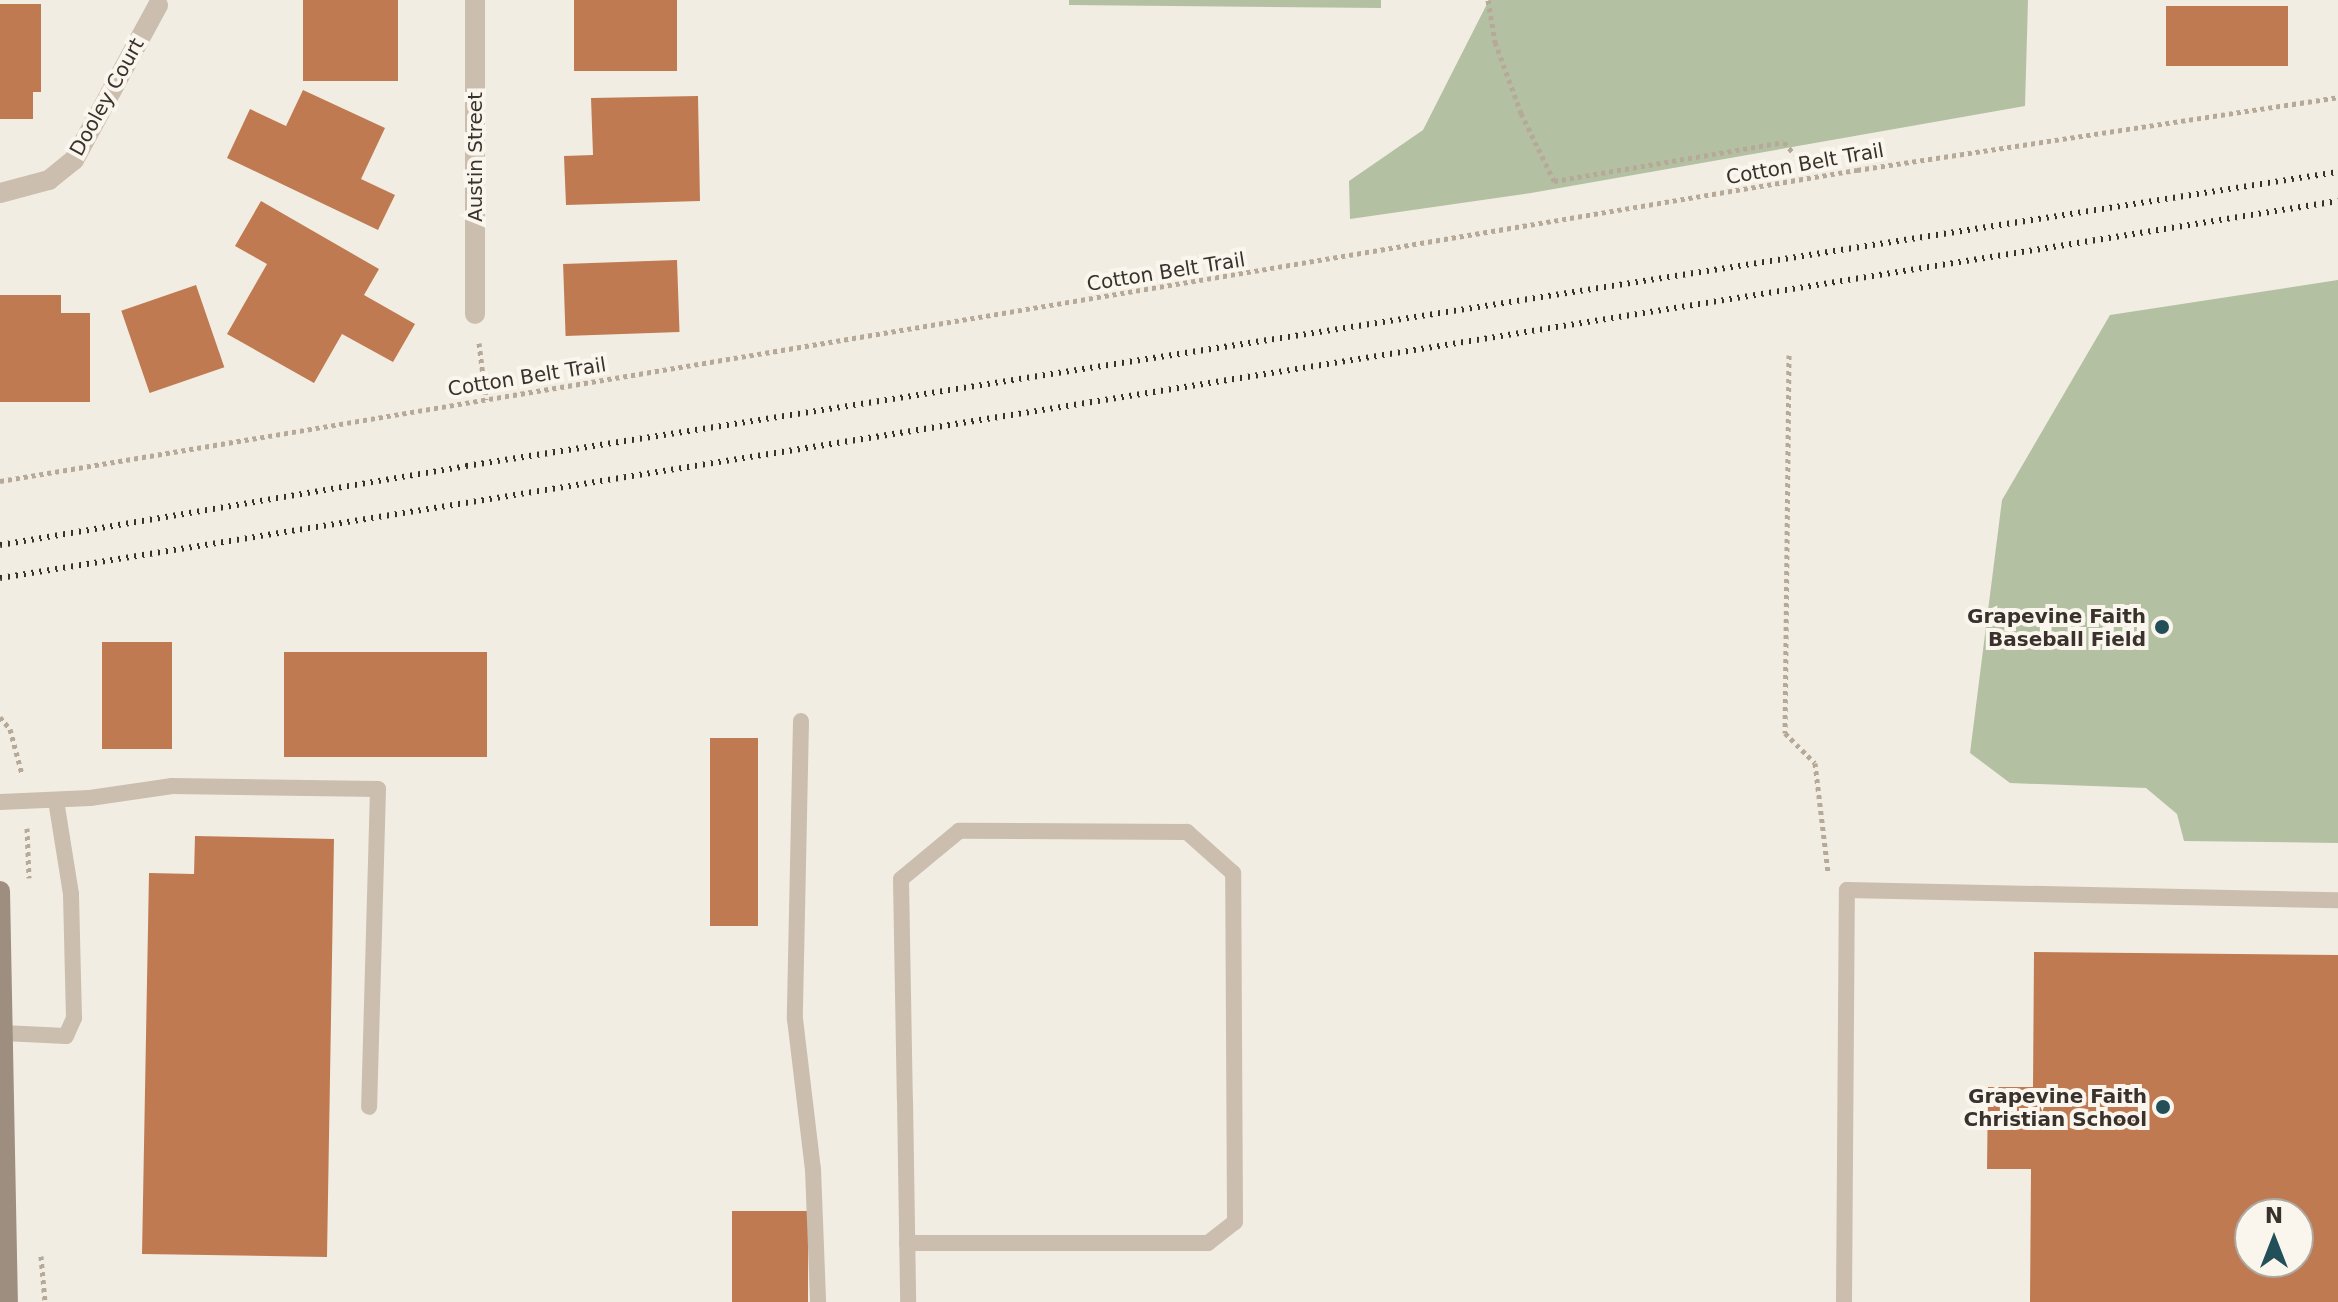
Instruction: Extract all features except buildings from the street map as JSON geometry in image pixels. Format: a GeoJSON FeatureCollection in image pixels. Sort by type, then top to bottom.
{"type":"FeatureCollection","features":[{"type":"Feature","properties":{"kind":"street","name":"Austin Street"},"geometry":{"type":"LineString","coordinates":[[475,0],[475,314]]}},
{"type":"Feature","properties":{"kind":"street","name":"Dooley Court"},"geometry":{"type":"LineString","coordinates":[[0,193],[49,180],[74,160],[158,5]]}},
{"type":"Feature","properties":{"kind":"street"},"geometry":{"type":"LineString","coordinates":[[0,891],[2,1120],[8,1302]]}},
{"type":"Feature","properties":{"kind":"lane"},"geometry":{"type":"LineString","coordinates":[[801,721],[795,1019],[813,1169],[818,1302]]}},
{"type":"Feature","properties":{"kind":"lane"},"geometry":{"type":"LineString","coordinates":[[0,802],[56,800],[172,786],[378,789],[369,1107]]}},
{"type":"Feature","properties":{"kind":"lane"},"geometry":{"type":"LineString","coordinates":[[3,1033],[66,1036],[74,1018],[71,894],[56,800]]}},
{"type":"Feature","properties":{"kind":"lane"},"geometry":{"type":"LineString","coordinates":[[907,1243],[1208,1243],[1235,1222],[1233,873],[1187,832],[959,831],[901,879],[907,1243],[908,1302]]}},
{"type":"Feature","properties":{"kind":"lane"},"geometry":{"type":"LineString","coordinates":[[1844,1302],[1847,890],[2338,900]]}},
{"type":"Feature","properties":{"kind":"path"},"geometry":{"type":"LineString","coordinates":[[1488,0],[1495,42],[1554,181],[1784,142],[1794,154]]}},
{"type":"Feature","properties":{"kind":"path","name":"Cotton Belt Trail"},"geometry":{"type":"LineString","coordinates":[[0,481],[1857,170],[2338,97]]}},
{"type":"Feature","properties":{"kind":"path"},"geometry":{"type":"LineString","coordinates":[[475,314],[486,400]]}},
{"type":"Feature","properties":{"kind":"path"},"geometry":{"type":"LineString","coordinates":[[1789,355],[1785,733],[1815,763],[1825,870],[1847,890]]}},
{"type":"Feature","properties":{"kind":"green space"},"geometry":{"type":"Polygon","coordinates":[[[1069,0],[1381,0],[1381,8],[1069,5],[1069,0]]]}},
{"type":"Feature","properties":{"kind":"green space"},"geometry":{"type":"Polygon","coordinates":[[[1489,0],[2028,0],[2025,106],[1531,193],[1350,219],[1349,181],[1423,130],[1489,0]]]}},
{"type":"Feature","properties":{"kind":"green space","name":"Grapevine Faith Baseball Field"},"geometry":{"type":"Polygon","coordinates":[[[2338,280],[2338,843],[2184,841],[2177,814],[2146,788],[2010,783],[1970,753],[2002,500],[2110,315],[2338,280]]]}},
{"type":"Feature","properties":{"kind":"railway"},"geometry":{"type":"LineString","coordinates":[[0,545],[466,466],[2338,172]]}},
{"type":"Feature","properties":{"kind":"railway"},"geometry":{"type":"LineString","coordinates":[[0,578],[2338,201]]}},
{"type":"Feature","properties":{"kind":"place","name":"Grapevine Faith Baseball Field"},"geometry":{"type":"Point","coordinates":[2162,627]}},
{"type":"Feature","properties":{"kind":"place","name":"Grapevine Faith Christian School"},"geometry":{"type":"Point","coordinates":[2163,1107]}}]}
